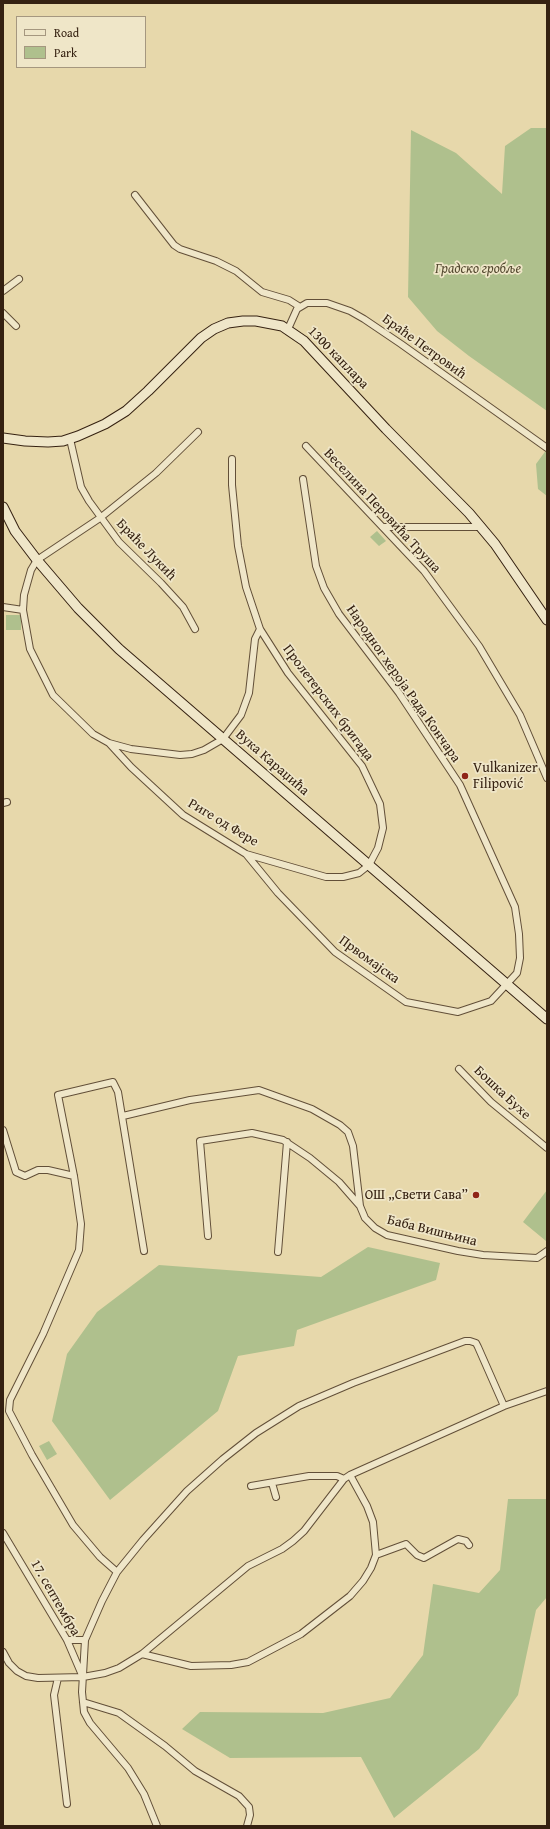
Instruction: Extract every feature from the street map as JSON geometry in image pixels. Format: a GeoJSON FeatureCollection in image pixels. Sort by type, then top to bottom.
{"type":"FeatureCollection","features":[{"type":"Feature","properties":{"kind":"street"},"geometry":{"type":"LineString","coordinates":[[135,195],[174,245],[180,249],[216,261],[236,271],[262,292],[289,300],[300,306],[295,312],[288,329]]}},
{"type":"Feature","properties":{"kind":"street"},"geometry":{"type":"LineString","coordinates":[[3,291],[19,279]]}},
{"type":"Feature","properties":{"kind":"street","name":"Браће Петровић"},"geometry":{"type":"LineString","coordinates":[[300,306],[310,303],[326,303],[341,307],[364,319],[547,448]]}},
{"type":"Feature","properties":{"kind":"street"},"geometry":{"type":"LineString","coordinates":[[3,313],[16,326]]}},
{"type":"Feature","properties":{"kind":"street","name":"1300 каплара"},"geometry":{"type":"LineString","coordinates":[[3,438],[40,442],[70,439],[105,424],[126,411],[201,338],[218,327],[233,322],[249,321],[270,323],[288,329],[309,347],[482,527],[547,620]]}},
{"type":"Feature","properties":{"kind":"street"},"geometry":{"type":"LineString","coordinates":[[198,432],[156,473],[100,518],[37,560],[31,570],[24,595],[24,610],[30,649],[53,695],[93,734],[109,743],[138,750],[180,755],[192,754],[204,750],[223,739],[241,715],[249,693],[255,639],[260,629]]}},
{"type":"Feature","properties":{"kind":"street","name":"Браће Лукић"},"geometry":{"type":"LineString","coordinates":[[70,439],[82,486],[100,518],[119,542],[161,582],[183,607],[195,629]]}},
{"type":"Feature","properties":{"kind":"street","name":"Веселина Перовића Труша"},"geometry":{"type":"LineString","coordinates":[[306,446],[424,571],[479,646],[520,715],[547,778]]}},
{"type":"Feature","properties":{"kind":"street","name":"Пролетерских бригада"},"geometry":{"type":"LineString","coordinates":[[232,459],[232,485],[238,546],[246,586],[260,629],[288,673],[362,766],[380,804],[384,828],[378,848],[369,865]]}},
{"type":"Feature","properties":{"kind":"street","name":"Народног хероја Рада Кончара"},"geometry":{"type":"LineString","coordinates":[[302,479],[316,566],[324,588],[339,614],[398,693],[460,785],[515,907],[519,934],[520,958],[517,973],[507,985]]}},
{"type":"Feature","properties":{"kind":"street","name":"Вука Караџића"},"geometry":{"type":"LineString","coordinates":[[4,511],[15,531],[37,560],[78,608],[119,649],[547,1019]]}},
{"type":"Feature","properties":{"kind":"street"},"geometry":{"type":"LineString","coordinates":[[384,527],[482,527]]}},
{"type":"Feature","properties":{"kind":"street"},"geometry":{"type":"LineString","coordinates":[[3,607],[24,610]]}},
{"type":"Feature","properties":{"kind":"street","name":"Риге од Фере"},"geometry":{"type":"LineString","coordinates":[[109,743],[131,767],[183,815],[246,854],[326,877],[343,877],[359,873],[369,865]]}},
{"type":"Feature","properties":{"kind":"street","name":"Првомајска"},"geometry":{"type":"LineString","coordinates":[[246,854],[278,893],[335,952],[406,1002],[458,1012],[491,1001],[507,985]]}},
{"type":"Feature","properties":{"kind":"street","name":"Бошка Бухе"},"geometry":{"type":"LineString","coordinates":[[459,1069],[491,1102],[547,1148]]}},
{"type":"Feature","properties":{"kind":"street"},"geometry":{"type":"LineString","coordinates":[[117,1572],[100,1557],[73,1525],[32,1455],[9,1411],[10,1400],[37,1348],[79,1250],[81,1224],[74,1176],[58,1095],[113,1082],[118,1092],[123,1116],[144,1250]]}},
{"type":"Feature","properties":{"kind":"street","name":"Баба Вишњина"},"geometry":{"type":"LineString","coordinates":[[123,1116],[190,1100],[259,1090],[312,1109],[340,1125],[348,1132],[351,1138],[360,1206],[365,1218],[375,1228],[387,1235],[483,1255],[537,1258],[547,1251]]}},
{"type":"Feature","properties":{"kind":"street"},"geometry":{"type":"LineString","coordinates":[[3,1130],[16,1172],[25,1176],[38,1170],[48,1170],[74,1176]]}},
{"type":"Feature","properties":{"kind":"street"},"geometry":{"type":"LineString","coordinates":[[208,1236],[200,1141],[252,1133],[283,1140],[310,1158],[339,1182],[360,1206]]}},
{"type":"Feature","properties":{"kind":"street"},"geometry":{"type":"LineString","coordinates":[[278,1252],[287,1142]]}},
{"type":"Feature","properties":{"kind":"street"},"geometry":{"type":"LineString","coordinates":[[157,1826],[144,1794],[128,1768],[90,1723],[84,1712],[83,1677],[85,1640],[102,1601],[117,1572],[187,1491],[223,1459],[256,1434],[299,1406],[352,1383],[470,1341],[478,1347],[504,1406]]}},
{"type":"Feature","properties":{"kind":"street"},"geometry":{"type":"LineString","coordinates":[[3,1652],[9,1663],[17,1671],[26,1676],[38,1678],[83,1677],[105,1673],[119,1668],[142,1654],[248,1566],[293,1541],[304,1531],[344,1479],[350,1475],[504,1406],[547,1391]]}},
{"type":"Feature","properties":{"kind":"street"},"geometry":{"type":"LineString","coordinates":[[142,1654],[190,1666],[231,1665],[248,1662],[301,1634],[350,1596],[363,1582],[372,1568],[376,1555],[373,1522],[367,1506],[350,1475]]}},
{"type":"Feature","properties":{"kind":"street"},"geometry":{"type":"LineString","coordinates":[[251,1486],[314,1476],[336,1476],[344,1479]]}},
{"type":"Feature","properties":{"kind":"street"},"geometry":{"type":"LineString","coordinates":[[272,1483],[276,1497]]}},
{"type":"Feature","properties":{"kind":"street","name":"17. септембра"},"geometry":{"type":"LineString","coordinates":[[3,1533],[67,1640],[83,1677]]}},
{"type":"Feature","properties":{"kind":"street"},"geometry":{"type":"LineString","coordinates":[[376,1555],[406,1544],[416,1555],[424,1558],[458,1539],[466,1541],[469,1545]]}},
{"type":"Feature","properties":{"kind":"street"},"geometry":{"type":"LineString","coordinates":[[67,1640],[85,1640]]}},
{"type":"Feature","properties":{"kind":"street"},"geometry":{"type":"LineString","coordinates":[[58,1678],[54,1695],[67,1804]]}},
{"type":"Feature","properties":{"kind":"street"},"geometry":{"type":"LineString","coordinates":[[83,1702],[119,1713],[165,1746],[195,1771],[238,1796],[249,1807],[250,1815],[247,1826]]}},
{"type":"Feature","properties":{"kind":"green space","name":"Градско гробље"},"geometry":{"type":"Polygon","coordinates":[[[531,128],[547,128],[547,411],[469,356],[437,331],[408,297],[411,130],[456,153],[502,194],[505,146],[531,128]]]}},
{"type":"Feature","properties":{"kind":"green space"},"geometry":{"type":"Polygon","coordinates":[[[547,449],[547,496],[538,489],[536,464],[547,449]]]}},
{"type":"Feature","properties":{"kind":"green space"},"geometry":{"type":"Polygon","coordinates":[[[377,531],[386,541],[379,546],[370,537],[377,531]]]}},
{"type":"Feature","properties":{"kind":"green space"},"geometry":{"type":"Polygon","coordinates":[[[6,615],[21,615],[21,630],[6,630],[6,615]]]}},
{"type":"Feature","properties":{"kind":"green space"},"geometry":{"type":"Polygon","coordinates":[[[547,1190],[547,1240],[546,1241],[523,1222],[547,1190]]]}},
{"type":"Feature","properties":{"kind":"green space"},"geometry":{"type":"Polygon","coordinates":[[[368,1247],[440,1263],[436,1280],[297,1330],[294,1346],[238,1356],[218,1411],[110,1500],[52,1421],[67,1354],[97,1312],[159,1265],[321,1277],[368,1247]]]}},
{"type":"Feature","properties":{"kind":"green space"},"geometry":{"type":"Polygon","coordinates":[[[49,1441],[57,1454],[47,1460],[39,1446],[49,1441]]]}},
{"type":"Feature","properties":{"kind":"green space"},"geometry":{"type":"Polygon","coordinates":[[[508,1499],[547,1499],[547,1597],[536,1610],[518,1695],[479,1749],[394,1818],[361,1757],[230,1758],[182,1729],[200,1712],[323,1713],[390,1698],[423,1655],[433,1584],[479,1593],[500,1570],[508,1499]]]}},
{"type":"Feature","properties":{"kind":"place","name":"Vulkanizer Filipović"},"geometry":{"type":"Point","coordinates":[465,776]}},
{"type":"Feature","properties":{"kind":"place","name":"ОШ „Свети Сава”"},"geometry":{"type":"Point","coordinates":[476,1195]}}]}
